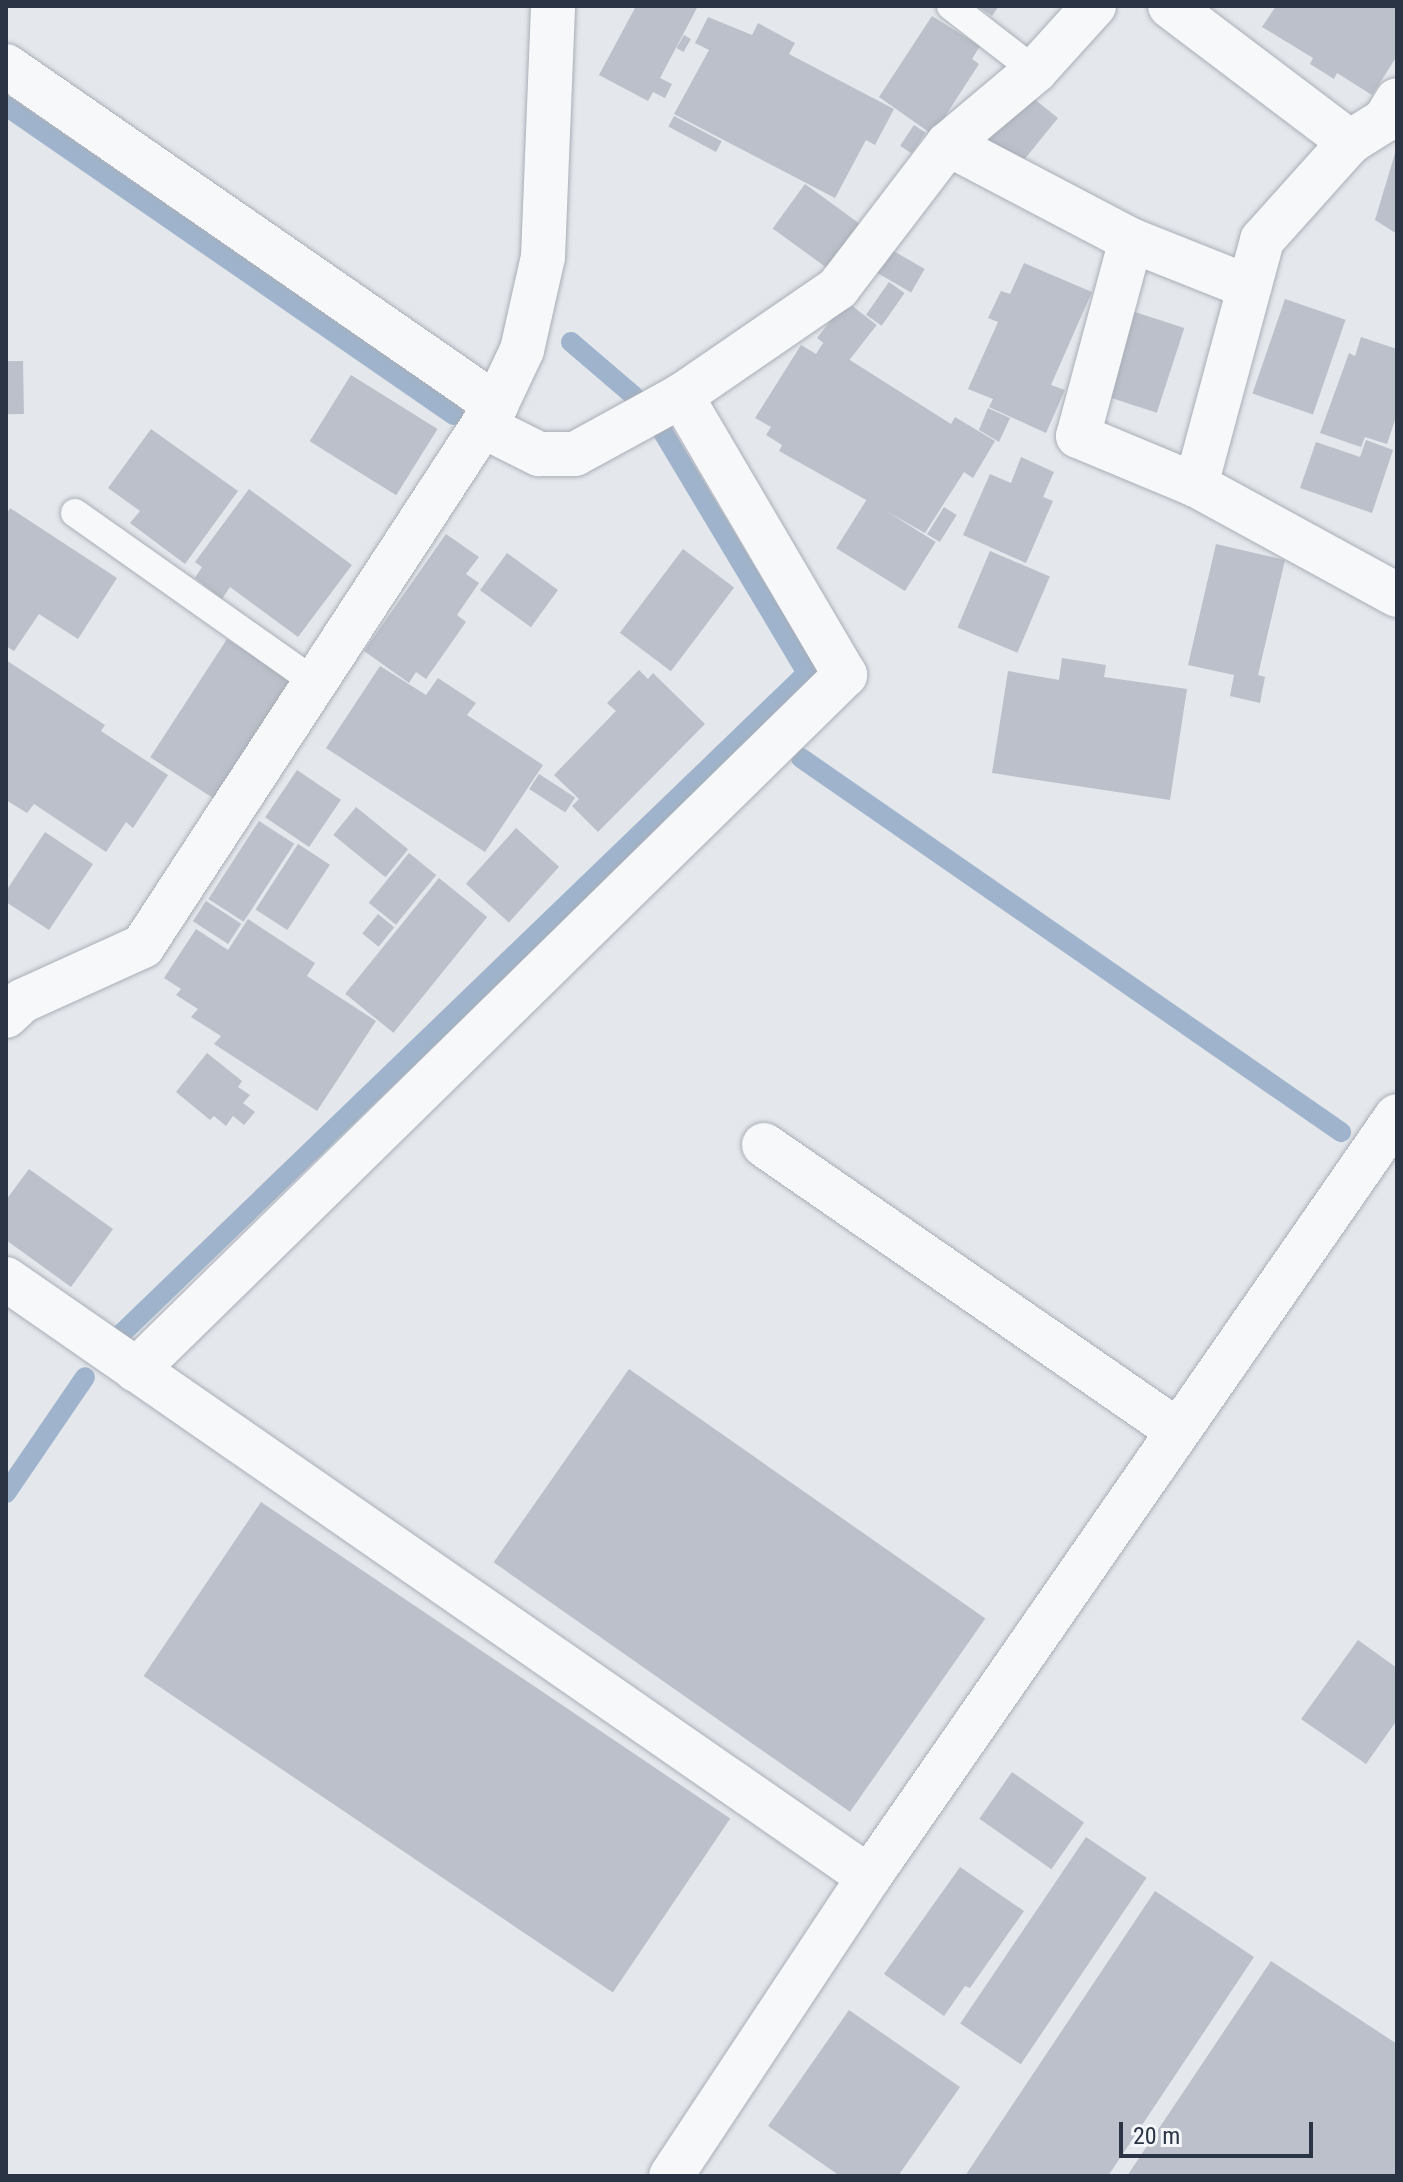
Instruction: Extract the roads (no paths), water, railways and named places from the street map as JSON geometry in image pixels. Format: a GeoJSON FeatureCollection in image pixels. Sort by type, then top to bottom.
{"type":"FeatureCollection","features":[{"type":"Feature","properties":{"kind":"street"},"geometry":{"type":"LineString","coordinates":[[6,1016],[22,1001],[143,946],[489,415],[522,350],[543,257],[553,6]]}},
{"type":"Feature","properties":{"kind":"street"},"geometry":{"type":"LineString","coordinates":[[6,66],[539,454],[575,454],[681,396],[838,288],[948,144],[1035,71],[1094,6]]}},
{"type":"Feature","properties":{"kind":"street"},"geometry":{"type":"LineString","coordinates":[[1170,6],[1350,142]]}},
{"type":"Feature","properties":{"kind":"street"},"geometry":{"type":"LineString","coordinates":[[1196,485],[1262,240],[1350,142],[1385,120],[1397,100]]}},
{"type":"Feature","properties":{"kind":"street"},"geometry":{"type":"LineString","coordinates":[[948,144],[1131,240],[1249,287]]}},
{"type":"Feature","properties":{"kind":"street"},"geometry":{"type":"LineString","coordinates":[[1131,240],[1078,436],[1196,485],[1397,595]]}},
{"type":"Feature","properties":{"kind":"street"},"geometry":{"type":"LineString","coordinates":[[136,1370],[845,675],[681,396]]}},
{"type":"Feature","properties":{"kind":"street"},"geometry":{"type":"LineString","coordinates":[[671,2176],[869,1877],[1397,1116]]}},
{"type":"Feature","properties":{"kind":"street"},"geometry":{"type":"LineString","coordinates":[[764,1145],[1178,1431]]}},
{"type":"Feature","properties":{"kind":"street"},"geometry":{"type":"LineString","coordinates":[[6,1279],[869,1877]]}},
{"type":"Feature","properties":{"kind":"lane"},"geometry":{"type":"LineString","coordinates":[[951,6],[1035,71]]}},
{"type":"Feature","properties":{"kind":"lane"},"geometry":{"type":"LineString","coordinates":[[75,513],[315,682]]}},
{"type":"Feature","properties":{"kind":"waterway"},"geometry":{"type":"LineString","coordinates":[[6,106],[454,415]]}},
{"type":"Feature","properties":{"kind":"waterway"},"geometry":{"type":"LineString","coordinates":[[571,342],[634,396]]}},
{"type":"Feature","properties":{"kind":"waterway"},"geometry":{"type":"LineString","coordinates":[[118,1337],[807,673],[663,432]]}},
{"type":"Feature","properties":{"kind":"waterway"},"geometry":{"type":"LineString","coordinates":[[801,758],[1341,1132]]}},
{"type":"Feature","properties":{"kind":"waterway"},"geometry":{"type":"LineString","coordinates":[[6,1493],[85,1377]]}}]}
